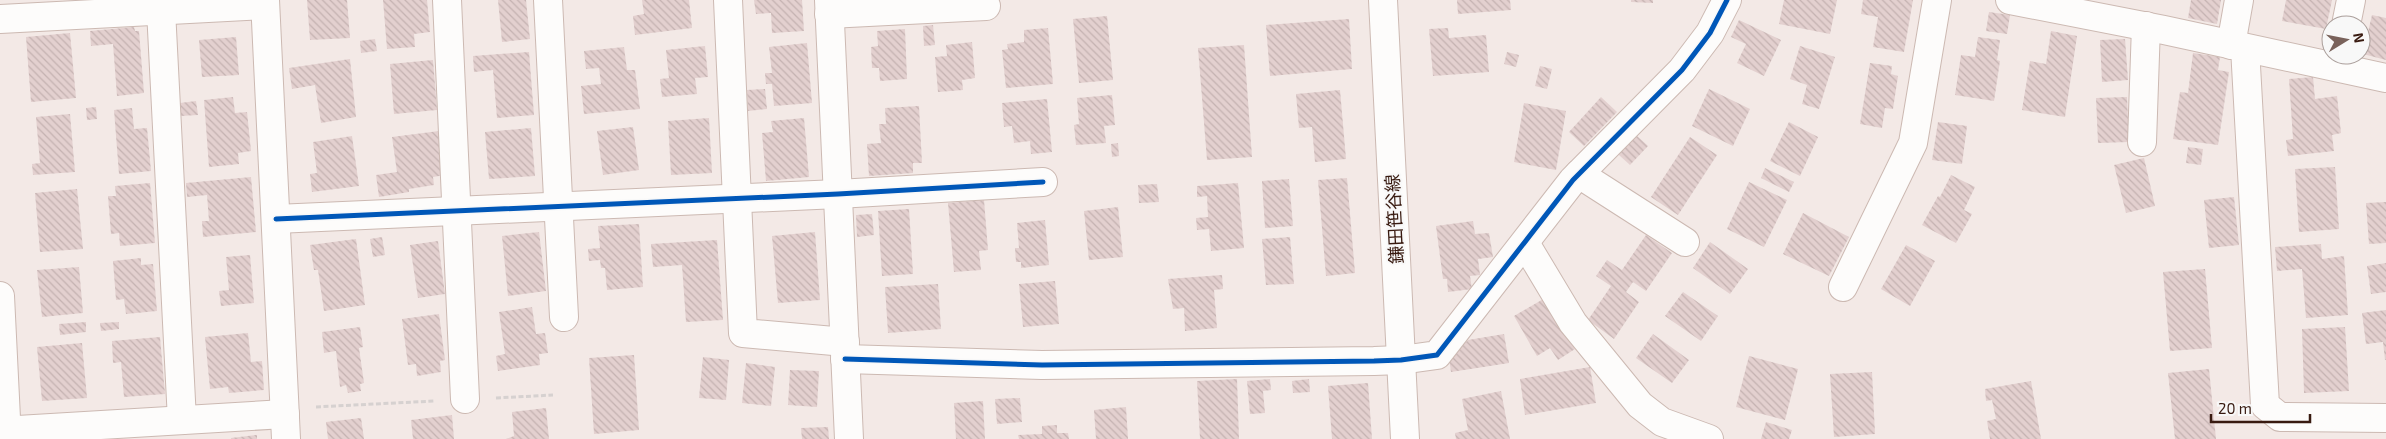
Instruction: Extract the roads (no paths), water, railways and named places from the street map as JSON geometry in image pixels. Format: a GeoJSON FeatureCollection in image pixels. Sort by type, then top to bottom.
{"type":"FeatureCollection","features":[{"type":"Feature","properties":{"kind":"street"},"geometry":{"type":"LineString","coordinates":[[447,0],[465,399]]}},
{"type":"Feature","properties":{"kind":"street"},"geometry":{"type":"LineString","coordinates":[[548,0],[564,318]]}},
{"type":"Feature","properties":{"kind":"street"},"geometry":{"type":"LineString","coordinates":[[728,0],[743,333],[845,350],[1042,366],[1401,360],[1437,355],[1578,174],[1682,70],[1710,33],[1727,0]]}},
{"type":"Feature","properties":{"kind":"street","name":"鎌田笹谷線"},"geometry":{"type":"LineString","coordinates":[[1383,0],[1405,439]]}},
{"type":"Feature","properties":{"kind":"street"},"geometry":{"type":"LineString","coordinates":[[1843,287],[1913,143],[1937,0]]}},
{"type":"Feature","properties":{"kind":"street"},"geometry":{"type":"LineString","coordinates":[[2010,0],[2066,5],[2146,26],[2238,46],[2321,58]]}},
{"type":"Feature","properties":{"kind":"street"},"geometry":{"type":"LineString","coordinates":[[2239,0],[2238,46],[2265,405],[2280,417],[2386,418]]}},
{"type":"Feature","properties":{"kind":"street"},"geometry":{"type":"LineString","coordinates":[[2348,15],[2351,0]]}},
{"type":"Feature","properties":{"kind":"street"},"geometry":{"type":"LineString","coordinates":[[0,19],[265,2],[285,421],[182,420],[4,433],[0,296]]}},
{"type":"Feature","properties":{"kind":"street"},"geometry":{"type":"LineString","coordinates":[[849,439],[829,7],[986,6]]}},
{"type":"Feature","properties":{"kind":"street"},"geometry":{"type":"LineString","coordinates":[[161,10],[182,420]]}},
{"type":"Feature","properties":{"kind":"street"},"geometry":{"type":"LineString","coordinates":[[2142,142],[2146,26]]}},
{"type":"Feature","properties":{"kind":"street"},"geometry":{"type":"LineString","coordinates":[[2350,65],[2386,78]]}},
{"type":"Feature","properties":{"kind":"street"},"geometry":{"type":"LineString","coordinates":[[1578,174],[1685,242]]}},
{"type":"Feature","properties":{"kind":"street"},"geometry":{"type":"LineString","coordinates":[[276,219],[838,194],[1043,182]]}},
{"type":"Feature","properties":{"kind":"street"},"geometry":{"type":"LineString","coordinates":[[1525,243],[1573,323],[1640,405],[1663,430],[1709,439]]}}]}
